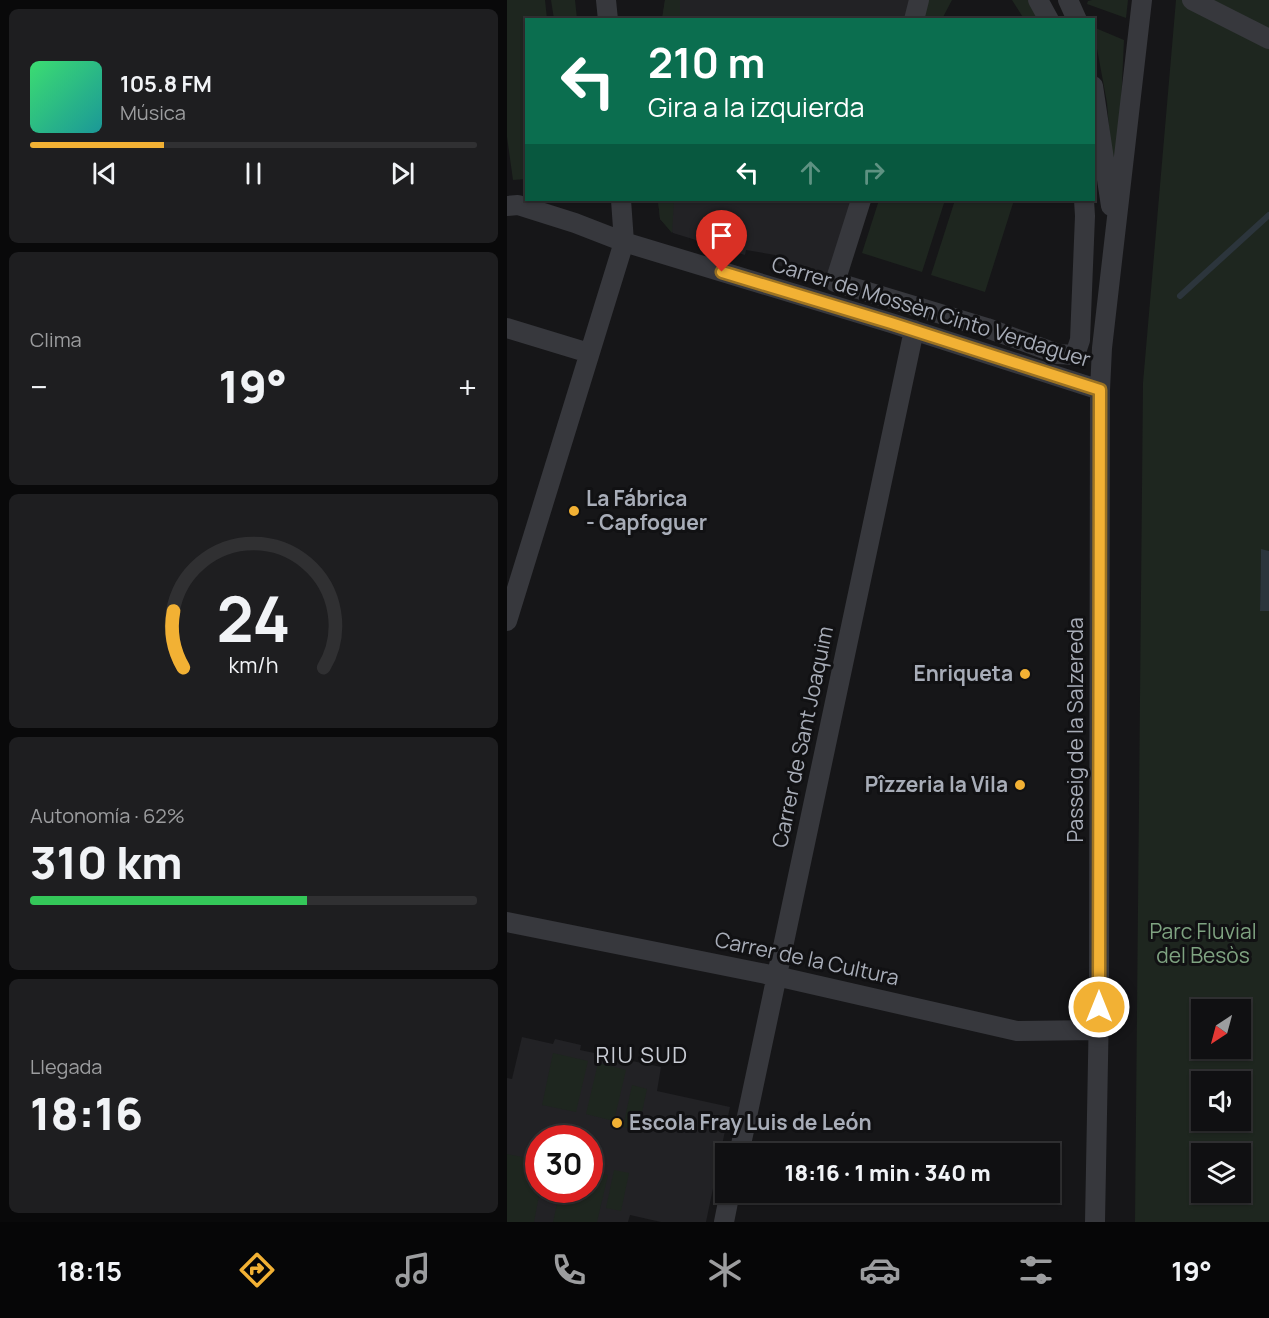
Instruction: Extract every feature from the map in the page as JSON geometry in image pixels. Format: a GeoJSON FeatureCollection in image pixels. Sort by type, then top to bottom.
{"type":"FeatureCollection","features":[{"type":"Feature","properties":{"kind":"street"},"geometry":{"type":"LineString","coordinates":[[606,0],[608,18]]}},
{"type":"Feature","properties":{"kind":"street"},"geometry":{"type":"LineString","coordinates":[[914,18],[919,0]]}},
{"type":"Feature","properties":{"kind":"street"},"geometry":{"type":"LineString","coordinates":[[1038,0],[1048,18]]}},
{"type":"Feature","properties":{"kind":"street"},"geometry":{"type":"LineString","coordinates":[[1068,0],[1076,18]]}},
{"type":"Feature","properties":{"kind":"street","name":"Passeig de la Salzereda"},"geometry":{"type":"LineString","coordinates":[[1095,1222],[1098,1030],[1100,390],[1102,348],[1142,0]]}},
{"type":"Feature","properties":{"kind":"street"},"geometry":{"type":"LineString","coordinates":[[1192,0],[1269,39]]}},
{"type":"Feature","properties":{"kind":"street","name":"Passeig de la Salzereda"},"geometry":{"type":"LineString","coordinates":[[1095,101],[1115,239]]}},
{"type":"Feature","properties":{"kind":"street"},"geometry":{"type":"LineString","coordinates":[[507,621],[624,242],[621,201]]}},
{"type":"Feature","properties":{"kind":"street"},"geometry":{"type":"LineString","coordinates":[[861,201],[835,282],[987,328],[1058,354],[1075,355],[1080,340],[1084,201]]}},
{"type":"Feature","properties":{"kind":"street","name":"Carrer de Mossèn Cinto Verdaguer"},"geometry":{"type":"LineString","coordinates":[[507,206],[518,205],[624,242],[914,330],[1100,390]]}},
{"type":"Feature","properties":{"kind":"street"},"geometry":{"type":"LineString","coordinates":[[507,328],[589,353]]}},
{"type":"Feature","properties":{"kind":"street","name":"Carrer de Sant Joaquim"},"geometry":{"type":"LineString","coordinates":[[741,1143],[914,330]]}},
{"type":"Feature","properties":{"kind":"street","name":"Carrer de la Cultura"},"geometry":{"type":"LineString","coordinates":[[507,922],[776,976],[1017,1031],[1098,1030]]}},
{"type":"Feature","properties":{"kind":"street"},"geometry":{"type":"LineString","coordinates":[[724,1222],[728,1203]]}},
{"type":"Feature","properties":{"kind":"shaded area"},"geometry":{"type":"Polygon","coordinates":[[[665,0],[919,0],[914,18],[662,18],[665,0]]]}},
{"type":"Feature","properties":{"kind":"shaded area"},"geometry":{"type":"Polygon","coordinates":[[[658,201],[861,201],[835,282],[774,264],[775,255],[746,250],[745,255],[673,233],[660,219],[658,201]]]}},
{"type":"Feature","properties":{"kind":"shaded area"},"geometry":{"type":"Polygon","coordinates":[[[1261,549],[1269,551],[1269,611],[1260,611],[1261,549]]]}},
{"type":"Feature","properties":{"kind":"shaded area","name":"Escola Fray Luis de León"},"geometry":{"type":"Polygon","coordinates":[[[522,1037],[553,1044],[555,1039],[581,1045],[580,1050],[661,1067],[657,1091],[730,1107],[722,1143],[715,1143],[715,1179],[706,1222],[661,1222],[630,1215],[628,1222],[507,1222],[507,1078],[512,1079],[522,1037]]]}},
{"type":"Feature","properties":{"kind":"green space"},"geometry":{"type":"Polygon","coordinates":[[[507,0],[545,0],[547,18],[525,18],[525,179],[513,180],[507,137],[507,0]]]}},
{"type":"Feature","properties":{"kind":"green space"},"geometry":{"type":"Polygon","coordinates":[[[551,0],[575,0],[577,18],[554,18],[551,0]]]}},
{"type":"Feature","properties":{"kind":"green space"},"geometry":{"type":"Polygon","coordinates":[[[665,0],[680,0],[680,18],[662,18],[665,0]]]}},
{"type":"Feature","properties":{"kind":"green space"},"geometry":{"type":"Polygon","coordinates":[[[919,0],[952,0],[943,18],[914,18],[919,0]]]}},
{"type":"Feature","properties":{"kind":"green space"},"geometry":{"type":"Polygon","coordinates":[[[1012,0],[1038,0],[1048,18],[1023,18],[1012,0]]]}},
{"type":"Feature","properties":{"kind":"green space"},"geometry":{"type":"Polygon","coordinates":[[[1092,0],[1128,0],[1126,18],[1087,4],[1092,0]]]}},
{"type":"Feature","properties":{"kind":"green space","name":"Parc Fluvial del Besòs"},"geometry":{"type":"Polygon","coordinates":[[[1176,0],[1269,0],[1269,551],[1261,550],[1260,611],[1269,611],[1269,1222],[1135,1222],[1143,383],[1176,0]]]}},
{"type":"Feature","properties":{"kind":"green space"},"geometry":{"type":"Polygon","coordinates":[[[1095,28],[1124,40],[1117,189],[1114,187],[1107,103],[1095,28]]]}},
{"type":"Feature","properties":{"kind":"green space"},"geometry":{"type":"Polygon","coordinates":[[[658,201],[674,201],[672,233],[660,219],[658,201]]]}},
{"type":"Feature","properties":{"kind":"green space"},"geometry":{"type":"Polygon","coordinates":[[[879,201],[945,201],[922,272],[862,253],[879,201]]]}},
{"type":"Feature","properties":{"kind":"green space"},"geometry":{"type":"Polygon","coordinates":[[[955,201],[1014,201],[985,292],[931,275],[955,201]]]}},
{"type":"Feature","properties":{"kind":"green space"},"geometry":{"type":"Polygon","coordinates":[[[553,1053],[588,1061],[576,1112],[542,1105],[553,1053]]]}},
{"type":"Feature","properties":{"kind":"green space"},"geometry":{"type":"Polygon","coordinates":[[[598,1063],[626,1070],[614,1121],[586,1114],[598,1063]]]}},
{"type":"Feature","properties":{"kind":"green space"},"geometry":{"type":"Polygon","coordinates":[[[632,1085],[647,1089],[638,1131],[623,1127],[632,1085]]]}},
{"type":"Feature","properties":{"kind":"green space"},"geometry":{"type":"Polygon","coordinates":[[[507,1154],[525,1157],[525,1203],[538,1203],[534,1222],[507,1222],[507,1154]]]}},
{"type":"Feature","properties":{"kind":"green space"},"geometry":{"type":"Polygon","coordinates":[[[614,1170],[629,1173],[621,1211],[606,1208],[614,1170]]]}},
{"type":"Feature","properties":{"kind":"green space"},"geometry":{"type":"Polygon","coordinates":[[[603,1174],[608,1175],[603,1196],[603,1174]]]}},
{"type":"Feature","properties":{"kind":"green space"},"geometry":{"type":"Polygon","coordinates":[[[557,1203],[601,1203],[597,1222],[553,1222],[557,1203]]]}},
{"type":"Feature","properties":{"kind":"waterway"},"geometry":{"type":"LineString","coordinates":[[1180,296],[1269,215]]}},
{"type":"Feature","properties":{"kind":"place","name":"La Fábrica - Capfoguer"},"geometry":{"type":"Point","coordinates":[574,511]}},
{"type":"Feature","properties":{"kind":"place","name":"Enriqueta"},"geometry":{"type":"Point","coordinates":[1025,674]}},
{"type":"Feature","properties":{"kind":"place","name":"Pîzzeria la Vila"},"geometry":{"type":"Point","coordinates":[1020,785]}},
{"type":"Feature","properties":{"kind":"place","name":"Escola Fray Luis de León"},"geometry":{"type":"Point","coordinates":[617,1123]}},
{"type":"Feature","properties":{"kind":"district","name":"RIU SUD"},"geometry":{"type":"Point","coordinates":[642,1055]}},
{"type":"Feature","properties":{"kind":"route"},"geometry":{"type":"LineString","coordinates":[[722,272],[1100,390],[1099,1007]]}}]}
